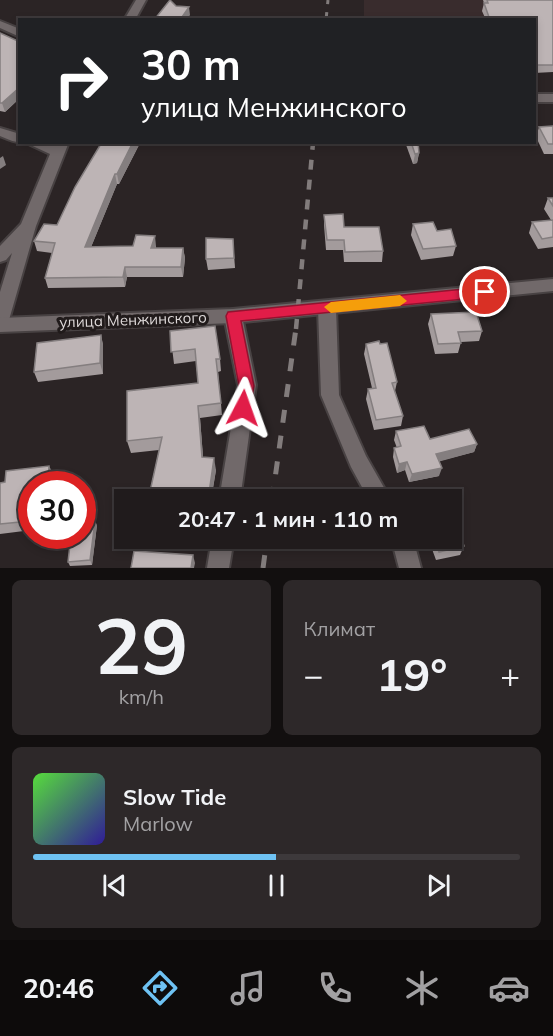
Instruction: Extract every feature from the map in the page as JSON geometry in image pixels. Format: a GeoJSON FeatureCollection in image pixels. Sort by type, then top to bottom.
{"type":"FeatureCollection","features":[{"type":"Feature","properties":{"kind":"street"},"geometry":{"type":"LineString","coordinates":[[130,18],[141,0]]}},
{"type":"Feature","properties":{"kind":"street"},"geometry":{"type":"LineString","coordinates":[[0,24],[18,33]]}},
{"type":"Feature","properties":{"kind":"street"},"geometry":{"type":"LineString","coordinates":[[536,98],[553,98]]}},
{"type":"Feature","properties":{"kind":"street"},"geometry":{"type":"LineString","coordinates":[[0,132],[18,138]]}},
{"type":"Feature","properties":{"kind":"street"},"geometry":{"type":"LineString","coordinates":[[0,320],[28,226],[60,147],[42,144]]}},
{"type":"Feature","properties":{"kind":"street"},"geometry":{"type":"LineString","coordinates":[[0,256],[28,226]]}},
{"type":"Feature","properties":{"kind":"street","name":"улица Менжинского"},"geometry":{"type":"LineString","coordinates":[[0,325],[233,316],[553,285]]}},
{"type":"Feature","properties":{"kind":"street"},"geometry":{"type":"LineString","coordinates":[[327,308],[330,395],[358,461],[375,489]]}},
{"type":"Feature","properties":{"kind":"street"},"geometry":{"type":"LineString","coordinates":[[231,489],[247,386],[233,316]]}},
{"type":"Feature","properties":{"kind":"street"},"geometry":{"type":"LineString","coordinates":[[218,568],[221,549]]}},
{"type":"Feature","properties":{"kind":"street"},"geometry":{"type":"LineString","coordinates":[[405,549],[410,568]]}},
{"type":"Feature","properties":{"kind":"shaded area"},"geometry":{"type":"Polygon","coordinates":[[[364,0],[525,0],[533,18],[364,18],[364,0]]]}},
{"type":"Feature","properties":{"kind":"building"},"geometry":{"type":"Polygon","coordinates":[[[170,0],[176,6],[189,7],[181,18],[156,18],[170,0]]]}},
{"type":"Feature","properties":{"kind":"building"},"geometry":{"type":"Polygon","coordinates":[[[487,0],[553,0],[553,65],[536,65],[536,18],[489,18],[484,3],[488,3],[487,0]]]}},
{"type":"Feature","properties":{"kind":"building"},"geometry":{"type":"Polygon","coordinates":[[[0,33],[18,41],[18,89],[0,103],[0,33]]]}},
{"type":"Feature","properties":{"kind":"building"},"geometry":{"type":"Polygon","coordinates":[[[553,126],[553,144],[548,144],[539,127],[553,126]]]}},
{"type":"Feature","properties":{"kind":"building"},"geometry":{"type":"Polygon","coordinates":[[[101,144],[132,144],[115,174],[85,247],[133,246],[136,235],[155,236],[151,248],[183,248],[181,267],[125,267],[123,277],[45,278],[55,243],[34,241],[44,224],[57,225],[75,187],[101,144]]]}},
{"type":"Feature","properties":{"kind":"building"},"geometry":{"type":"Polygon","coordinates":[[[412,144],[418,144],[419,153],[415,154],[412,144]]]}},
{"type":"Feature","properties":{"kind":"building"},"geometry":{"type":"Polygon","coordinates":[[[343,214],[344,227],[379,227],[383,251],[345,252],[344,240],[327,240],[324,215],[343,214]]]}},
{"type":"Feature","properties":{"kind":"building"},"geometry":{"type":"Polygon","coordinates":[[[553,220],[553,237],[542,239],[532,222],[553,220]]]}},
{"type":"Feature","properties":{"kind":"building"},"geometry":{"type":"Polygon","coordinates":[[[433,222],[437,231],[451,229],[456,246],[423,249],[413,224],[433,222]]]}},
{"type":"Feature","properties":{"kind":"building"},"geometry":{"type":"Polygon","coordinates":[[[206,238],[233,239],[234,258],[206,259],[206,238]]]}},
{"type":"Feature","properties":{"kind":"building"},"geometry":{"type":"Polygon","coordinates":[[[476,312],[482,331],[458,332],[461,343],[438,344],[431,314],[476,312]]]}},
{"type":"Feature","properties":{"kind":"building"},"geometry":{"type":"Polygon","coordinates":[[[215,326],[220,359],[216,359],[221,403],[198,406],[202,457],[214,458],[210,489],[151,489],[162,437],[127,441],[127,391],[198,383],[195,349],[171,352],[170,331],[215,326]]]}},
{"type":"Feature","properties":{"kind":"building"},"geometry":{"type":"Polygon","coordinates":[[[101,335],[100,363],[34,372],[37,343],[101,335]]]}},
{"type":"Feature","properties":{"kind":"building"},"geometry":{"type":"Polygon","coordinates":[[[379,341],[380,344],[387,343],[397,382],[392,383],[403,416],[376,420],[368,389],[376,388],[366,344],[379,341]]]}},
{"type":"Feature","properties":{"kind":"building"},"geometry":{"type":"Polygon","coordinates":[[[424,426],[430,439],[469,429],[477,444],[436,454],[442,468],[412,474],[407,462],[399,464],[394,448],[401,446],[396,431],[424,426]]]}},
{"type":"Feature","properties":{"kind":"building"},"geometry":{"type":"Polygon","coordinates":[[[49,466],[49,471],[18,471],[18,522],[0,524],[0,483],[5,482],[6,471],[49,466]]]}},
{"type":"Feature","properties":{"kind":"building"},"geometry":{"type":"Polygon","coordinates":[[[70,549],[91,549],[90,560],[68,562],[70,549]]]}},
{"type":"Feature","properties":{"kind":"building"},"geometry":{"type":"Polygon","coordinates":[[[134,551],[193,555],[191,568],[131,568],[134,551]]]}},
{"type":"Feature","properties":{"kind":"railway"},"geometry":{"type":"LineString","coordinates":[[326,18],[328,0]]}},
{"type":"Feature","properties":{"kind":"railway"},"geometry":{"type":"LineString","coordinates":[[296,329],[313,144]]}},
{"type":"Feature","properties":{"kind":"railway"},"geometry":{"type":"LineString","coordinates":[[274,489],[296,328]]}},
{"type":"Feature","properties":{"kind":"railway"},"geometry":{"type":"LineString","coordinates":[[263,568],[266,549]]}},
{"type":"Feature","properties":{"kind":"slow traffic"},"geometry":{"type":"LineString","coordinates":[[331,307],[400,301]]}},
{"type":"Feature","properties":{"kind":"route"},"geometry":{"type":"LineString","coordinates":[[243,408],[247,386],[233,316],[485,292]]}}]}
